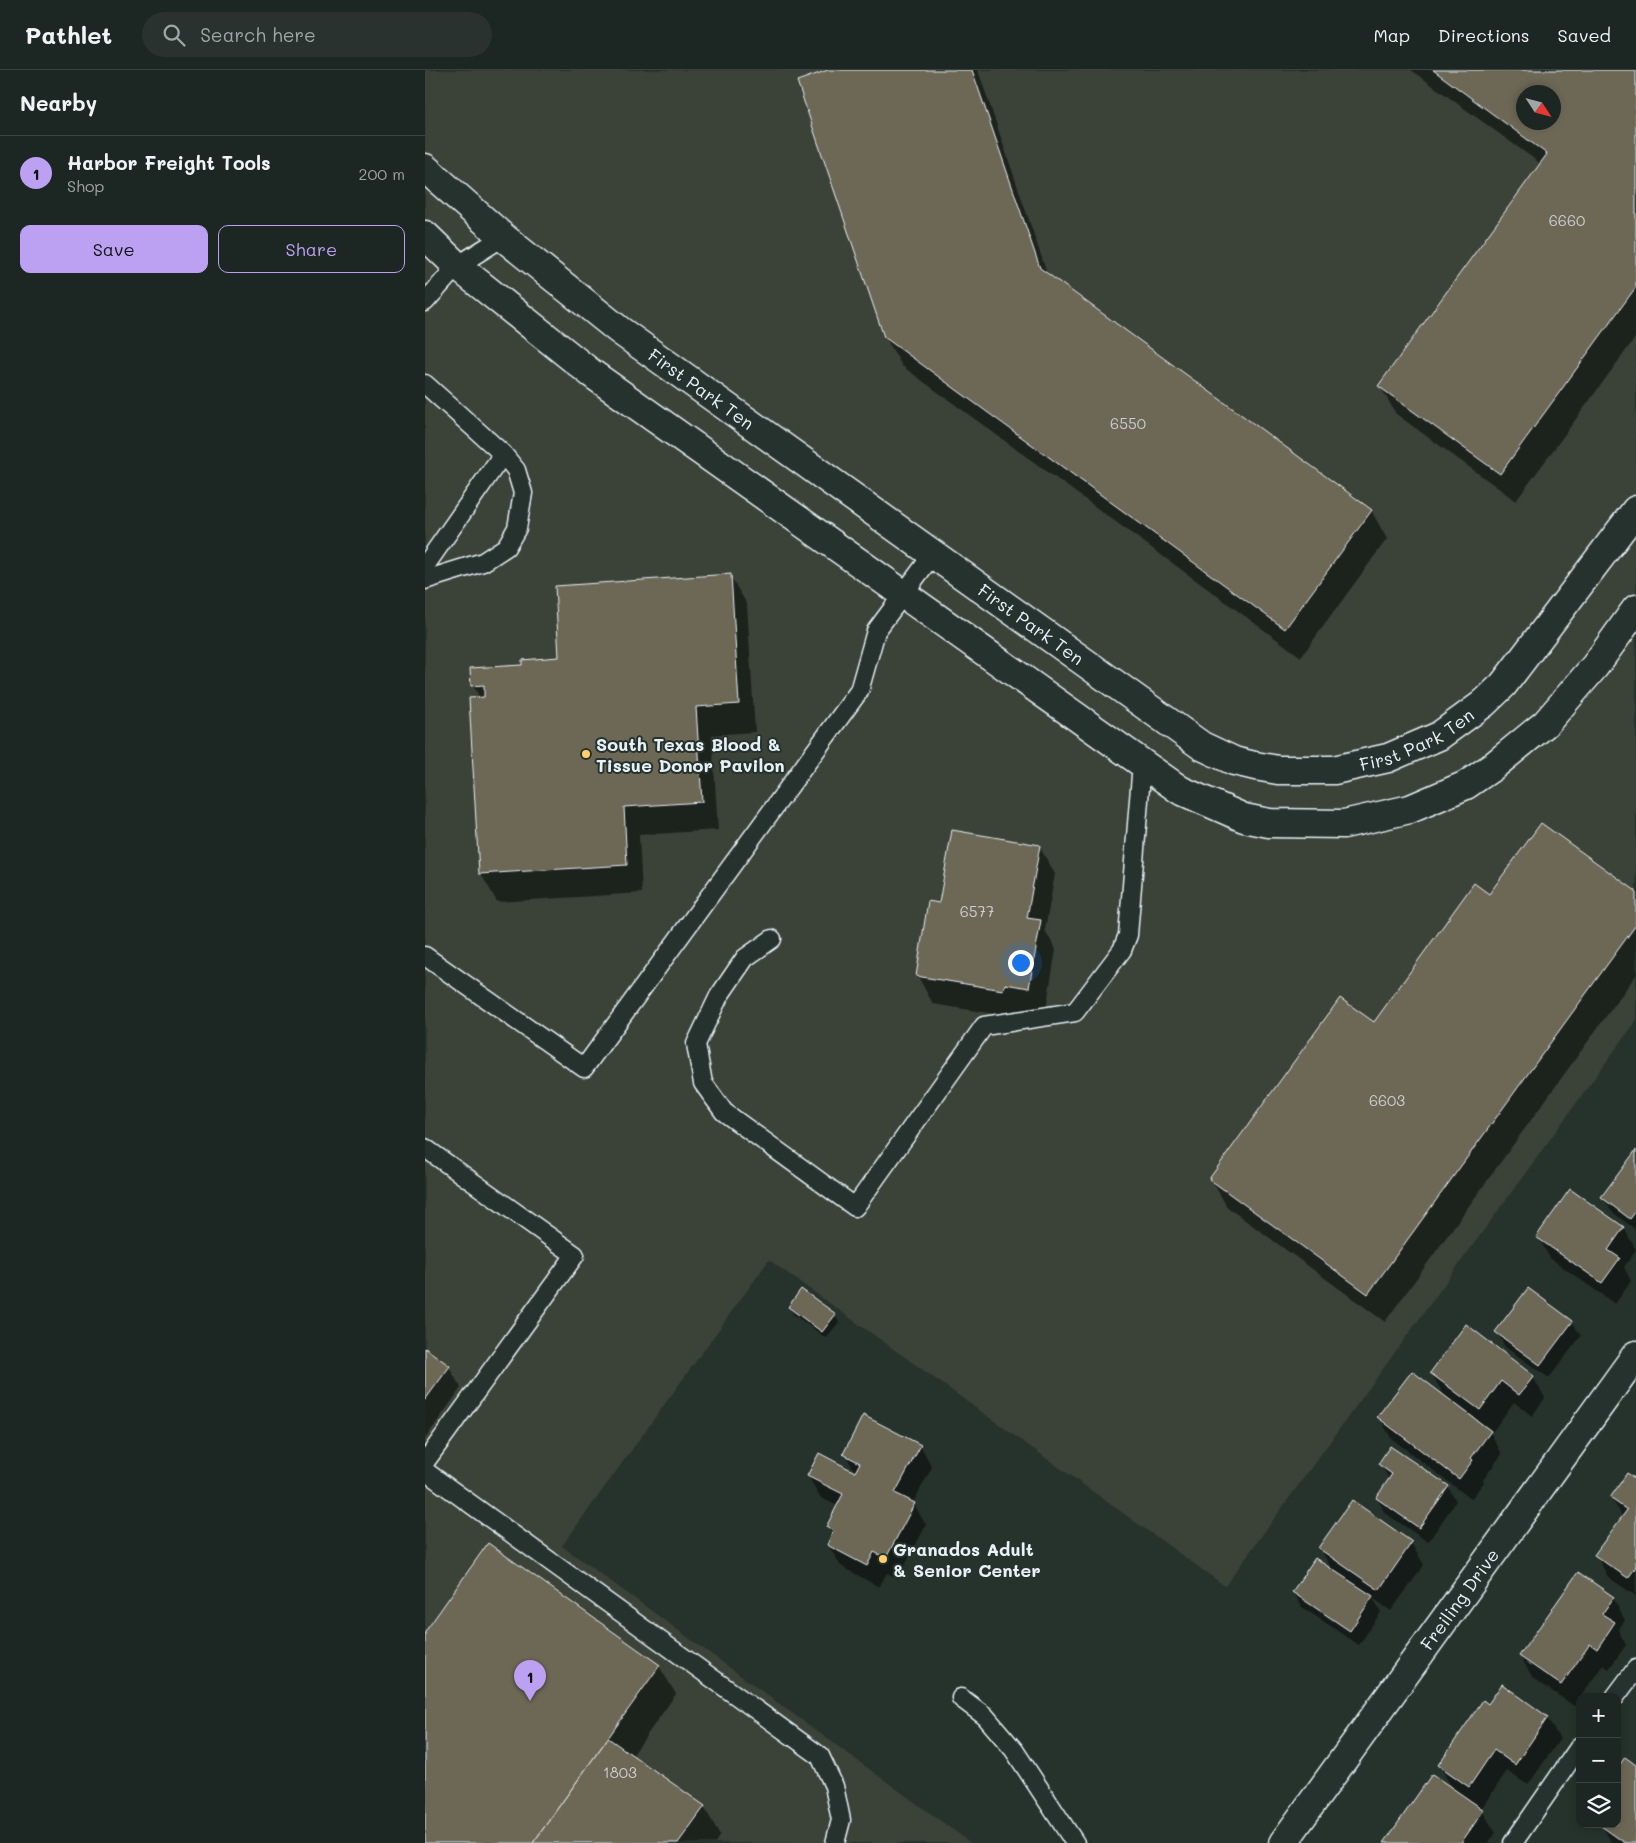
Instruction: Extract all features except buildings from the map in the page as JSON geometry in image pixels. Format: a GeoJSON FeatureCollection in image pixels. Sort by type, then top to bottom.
{"type":"FeatureCollection","features":[{"type":"Feature","properties":{"kind":"street","name":"First Park Ten"},"geometry":{"type":"LineString","coordinates":[[425,168],[503,237],[619,330],[1202,746],[1234,761],[1278,770],[1334,770],[1388,758],[1439,736],[1483,704],[1503,685],[1636,510]]}},
{"type":"Feature","properties":{"kind":"street"},"geometry":{"type":"LineString","coordinates":[[425,235],[457,266],[591,373],[1180,790],[1244,818],[1269,824],[1344,824],[1410,809],[1466,785],[1491,768],[1546,723],[1595,666],[1636,609]]}},
{"type":"Feature","properties":{"kind":"street","name":"Freiling Drive"},"geometry":{"type":"LineString","coordinates":[[1283,1843],[1636,1355]]}},
{"type":"Feature","properties":{"kind":"lane"},"geometry":{"type":"LineString","coordinates":[[425,302],[457,266],[503,237]]}},
{"type":"Feature","properties":{"kind":"lane"},"geometry":{"type":"LineString","coordinates":[[425,384],[503,454],[516,470],[523,494],[517,528],[506,546],[483,562],[425,580]]}},
{"type":"Feature","properties":{"kind":"lane"},"geometry":{"type":"LineString","coordinates":[[425,566],[503,454]]}},
{"type":"Feature","properties":{"kind":"lane"},"geometry":{"type":"LineString","coordinates":[[425,956],[584,1068],[859,691],[877,631],[933,554]]}},
{"type":"Feature","properties":{"kind":"lane"},"geometry":{"type":"LineString","coordinates":[[772,940],[745,958],[719,996],[696,1044],[703,1083],[724,1112],[855,1207],[984,1026],[1075,1012],[1122,950],[1128,935],[1142,763]]}},
{"type":"Feature","properties":{"kind":"lane"},"geometry":{"type":"LineString","coordinates":[[425,1148],[575,1255],[425,1462]]}},
{"type":"Feature","properties":{"kind":"lane"},"geometry":{"type":"LineString","coordinates":[[425,1471],[819,1756],[834,1786],[841,1820],[835,1843]]}},
{"type":"Feature","properties":{"kind":"lane"},"geometry":{"type":"LineString","coordinates":[[1618,1693],[1636,1668]]}},
{"type":"Feature","properties":{"kind":"lane"},"geometry":{"type":"LineString","coordinates":[[961,1698],[985,1716],[1014,1750],[1075,1843]]}},
{"type":"Feature","properties":{"kind":"lane"},"geometry":{"type":"LineString","coordinates":[[1513,1843],[1576,1752]]}},
{"type":"Feature","properties":{"kind":"shaded area"},"geometry":{"type":"Polygon","coordinates":[[[425,70],[1636,70],[1636,1021],[1225,1586],[769,1260],[562,1546],[971,1843],[425,1843],[425,70]]]}},
{"type":"Feature","properties":{"kind":"place","name":"South Texas Blood & Tissue Donor Pavilon"},"geometry":{"type":"Point","coordinates":[586,754]}},
{"type":"Feature","properties":{"kind":"place","name":"Granados Adult & Senior Center"},"geometry":{"type":"Point","coordinates":[883,1559]}},
{"type":"Feature","properties":{"kind":"place","name":"Harbor Freight Tools"},"geometry":{"type":"Point","coordinates":[530,1701]}}]}
